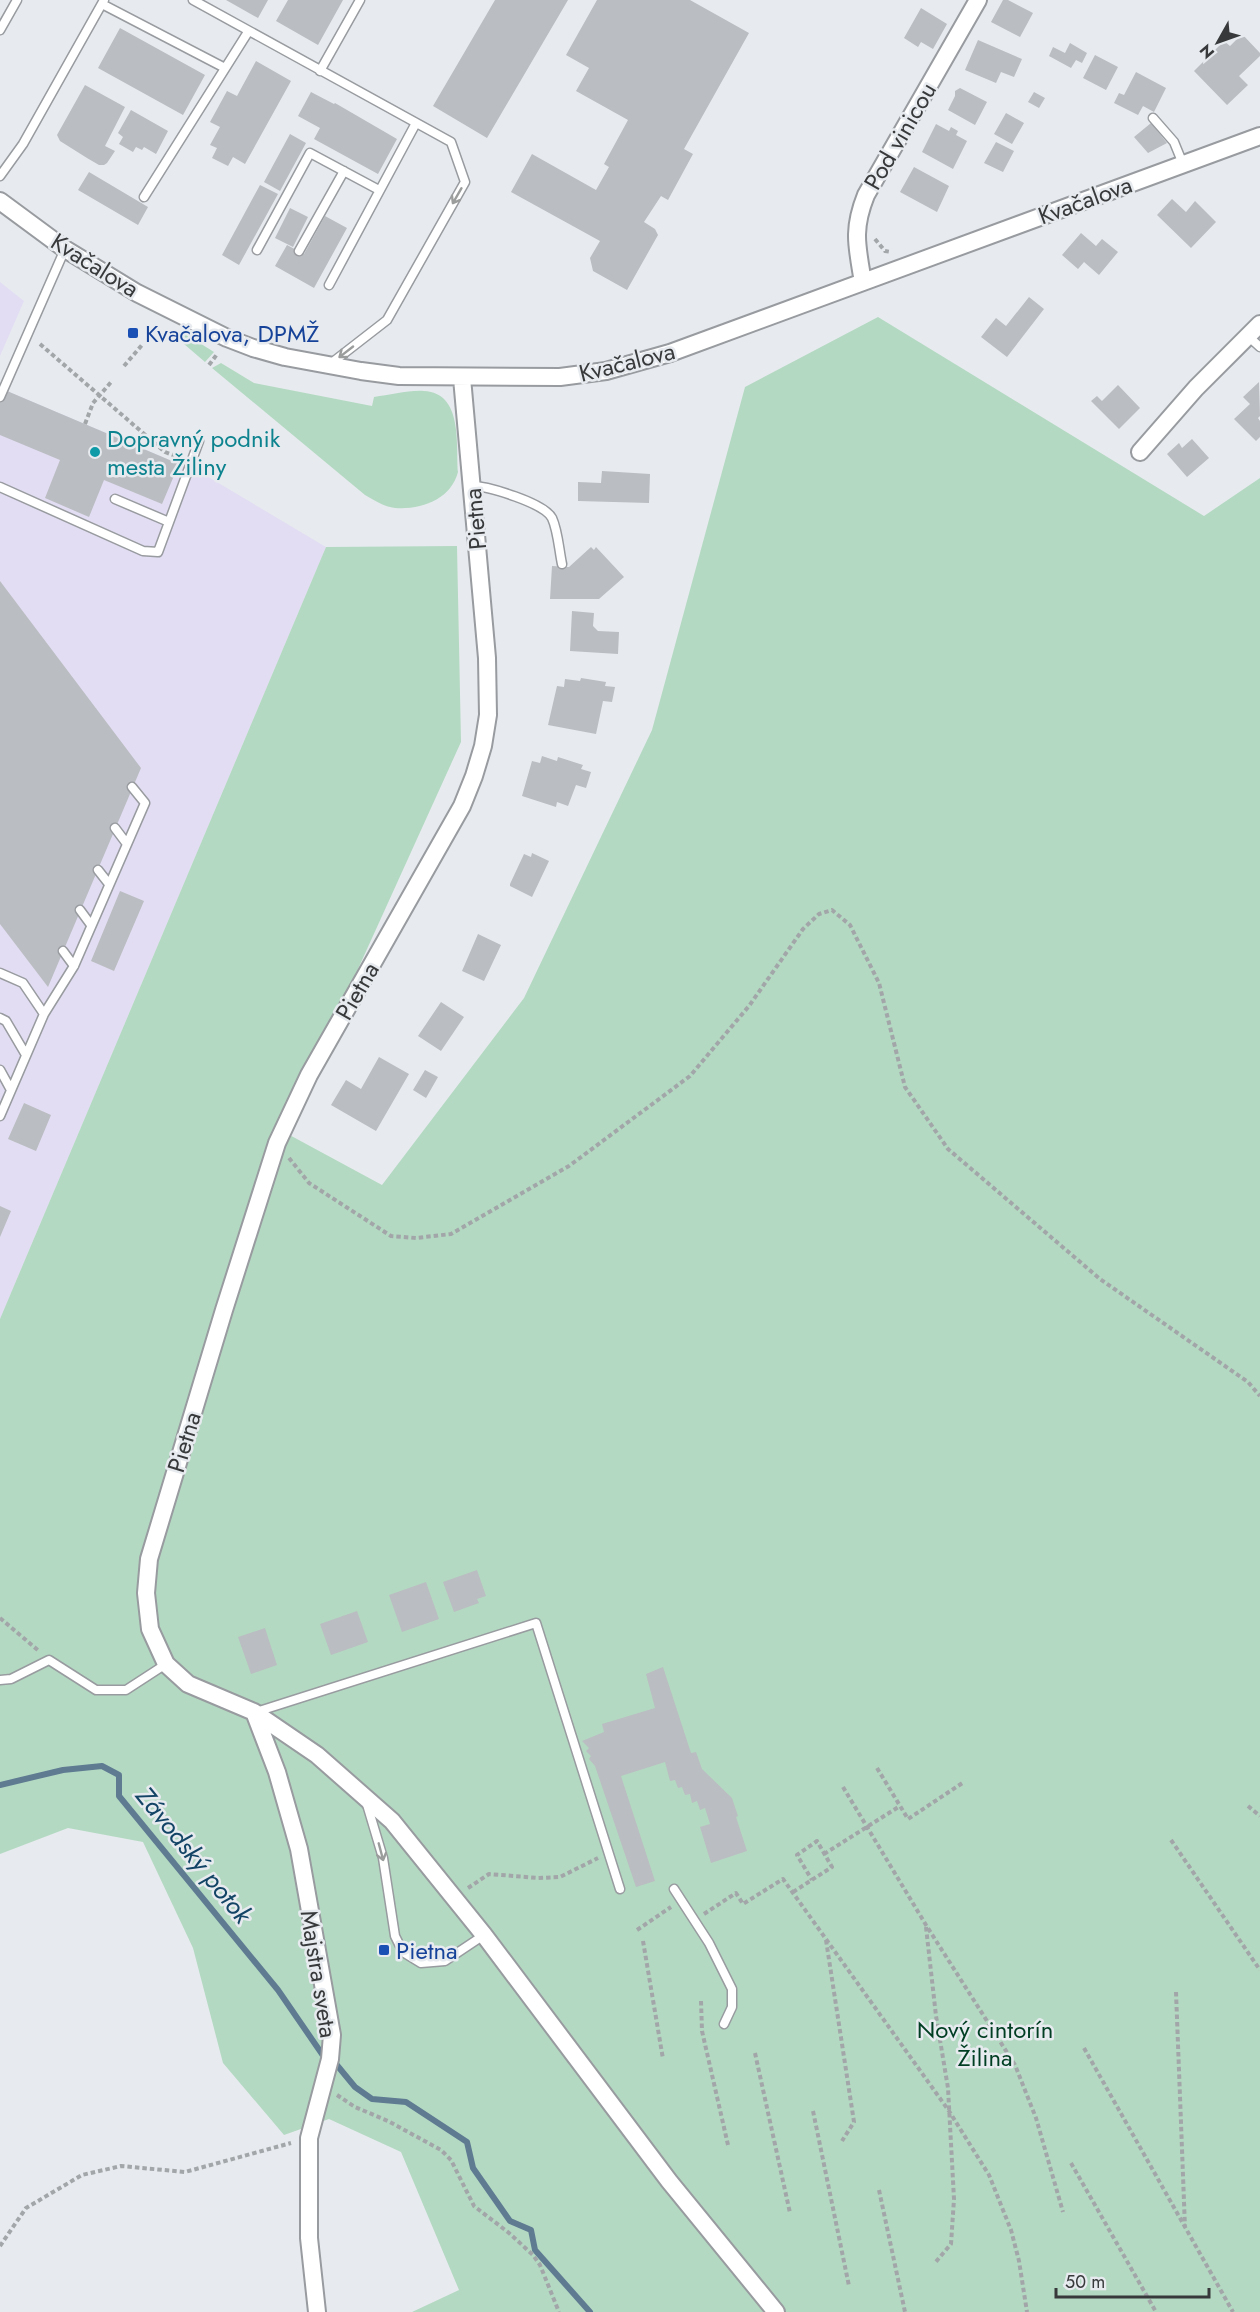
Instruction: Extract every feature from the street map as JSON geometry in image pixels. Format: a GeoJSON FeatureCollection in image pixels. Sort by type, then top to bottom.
{"type":"FeatureCollection","features":[{"type":"Feature","properties":{"kind":"street","name":"Pod vinicou"},"geometry":{"type":"LineString","coordinates":[[863,282],[856,222],[866,195],[972,2]]}},
{"type":"Feature","properties":{"kind":"street","name":"Kvačalova"},"geometry":{"type":"LineString","coordinates":[[0,201],[65,249],[137,293],[227,338],[253,348],[328,366],[399,376],[560,377],[616,369],[670,353],[1260,136]]}},
{"type":"Feature","properties":{"kind":"street"},"geometry":{"type":"LineString","coordinates":[[1140,452],[1196,388],[1254,342],[1260,324]]}},
{"type":"Feature","properties":{"kind":"street","name":"Pietna"},"geometry":{"type":"LineString","coordinates":[[462,378],[487,658],[488,715],[477,766],[454,822],[309,1075],[277,1143],[149,1559],[146,1612],[156,1645],[166,1664],[188,1684],[254,1712],[317,1755],[392,1821],[484,1935],[669,2181],[776,2312]]}},
{"type":"Feature","properties":{"kind":"street","name":"Majstra sveta"},"geometry":{"type":"LineString","coordinates":[[254,1712],[277,1772],[303,1870],[332,2035],[330,2060],[309,2139],[309,2238],[317,2312]]}},
{"type":"Feature","properties":{"kind":"lane"},"geometry":{"type":"LineString","coordinates":[[0,30],[17,0]]}},
{"type":"Feature","properties":{"kind":"lane"},"geometry":{"type":"LineString","coordinates":[[193,0],[451,142],[465,182],[387,320],[328,366]]}},
{"type":"Feature","properties":{"kind":"lane"},"geometry":{"type":"LineString","coordinates":[[320,71],[360,0]]}},
{"type":"Feature","properties":{"kind":"lane"},"geometry":{"type":"LineString","coordinates":[[0,176],[22,144],[103,2],[225,68]]}},
{"type":"Feature","properties":{"kind":"lane"},"geometry":{"type":"LineString","coordinates":[[144,197],[248,32]]}},
{"type":"Feature","properties":{"kind":"lane"},"geometry":{"type":"LineString","coordinates":[[1153,118],[1174,142],[1183,164]]}},
{"type":"Feature","properties":{"kind":"lane"},"geometry":{"type":"LineString","coordinates":[[329,285],[416,123]]}},
{"type":"Feature","properties":{"kind":"lane"},"geometry":{"type":"LineString","coordinates":[[256,249],[310,153],[379,190]]}},
{"type":"Feature","properties":{"kind":"lane"},"geometry":{"type":"LineString","coordinates":[[299,251],[344,171]]}},
{"type":"Feature","properties":{"kind":"lane"},"geometry":{"type":"LineString","coordinates":[[0,397],[65,249]]}},
{"type":"Feature","properties":{"kind":"lane"},"geometry":{"type":"LineString","coordinates":[[0,487],[143,551],[158,552],[199,441]]}},
{"type":"Feature","properties":{"kind":"lane"},"geometry":{"type":"LineString","coordinates":[[472,486],[484,486],[543,508],[552,518],[562,564]]}},
{"type":"Feature","properties":{"kind":"lane"},"geometry":{"type":"LineString","coordinates":[[115,499],[169,522]]}},
{"type":"Feature","properties":{"kind":"lane"},"geometry":{"type":"LineString","coordinates":[[0,1116],[44,1014],[74,966],[145,803],[132,787]]}},
{"type":"Feature","properties":{"kind":"lane"},"geometry":{"type":"LineString","coordinates":[[115,828],[127,844]]}},
{"type":"Feature","properties":{"kind":"lane"},"geometry":{"type":"LineString","coordinates":[[98,870],[109,884]]}},
{"type":"Feature","properties":{"kind":"lane"},"geometry":{"type":"LineString","coordinates":[[80,910],[92,925]]}},
{"type":"Feature","properties":{"kind":"lane"},"geometry":{"type":"LineString","coordinates":[[63,951],[74,966]]}},
{"type":"Feature","properties":{"kind":"lane"},"geometry":{"type":"LineString","coordinates":[[0,973],[23,982],[44,1014]]}},
{"type":"Feature","properties":{"kind":"lane"},"geometry":{"type":"LineString","coordinates":[[0,1018],[6,1021],[26,1055]]}},
{"type":"Feature","properties":{"kind":"lane"},"geometry":{"type":"LineString","coordinates":[[0,1070],[11,1090]]}},
{"type":"Feature","properties":{"kind":"lane"},"geometry":{"type":"LineString","coordinates":[[254,1712],[536,1623],[620,1889]]}},
{"type":"Feature","properties":{"kind":"lane"},"geometry":{"type":"LineString","coordinates":[[0,1680],[11,1679],[49,1660],[96,1690],[126,1690],[166,1664]]}},
{"type":"Feature","properties":{"kind":"lane"},"geometry":{"type":"LineString","coordinates":[[365,1796],[383,1858],[394,1936],[403,1952],[422,1963],[445,1962],[484,1935]]}},
{"type":"Feature","properties":{"kind":"lane"},"geometry":{"type":"LineString","coordinates":[[674,1889],[709,1943],[732,1989],[732,2007],[724,2024]]}},
{"type":"Feature","properties":{"kind":"path"},"geometry":{"type":"LineString","coordinates":[[874,232],[875,240],[885,251],[898,254]]}},
{"type":"Feature","properties":{"kind":"path"},"geometry":{"type":"LineString","coordinates":[[40,344],[165,452],[192,462]]}},
{"type":"Feature","properties":{"kind":"path"},"geometry":{"type":"LineString","coordinates":[[124,366],[142,345]]}},
{"type":"Feature","properties":{"kind":"path"},"geometry":{"type":"LineString","coordinates":[[209,365],[218,353]]}},
{"type":"Feature","properties":{"kind":"path"},"geometry":{"type":"LineString","coordinates":[[85,424],[93,404],[112,381]]}},
{"type":"Feature","properties":{"kind":"path"},"geometry":{"type":"LineString","coordinates":[[277,1143],[309,1183],[391,1236],[416,1239],[451,1234],[569,1166],[690,1076],[749,1006],[802,929],[819,914],[832,910],[850,925],[879,983],[905,1087],[948,1149],[1100,1279],[1248,1382],[1260,1396]]}},
{"type":"Feature","properties":{"kind":"path"},"geometry":{"type":"LineString","coordinates":[[0,1618],[49,1660]]}},
{"type":"Feature","properties":{"kind":"path"},"geometry":{"type":"LineString","coordinates":[[877,1768],[908,1819],[964,1782]]}},
{"type":"Feature","properties":{"kind":"path"},"geometry":{"type":"LineString","coordinates":[[843,1787],[926,1925],[1015,2065],[1036,2118],[1063,2212]]}},
{"type":"Feature","properties":{"kind":"path"},"geometry":{"type":"LineString","coordinates":[[824,1854],[900,1806]]}},
{"type":"Feature","properties":{"kind":"path"},"geometry":{"type":"LineString","coordinates":[[1248,1806],[1260,1816]]}},
{"type":"Feature","properties":{"kind":"path"},"geometry":{"type":"LineString","coordinates":[[1171,1840],[1260,1970]]}},
{"type":"Feature","properties":{"kind":"path"},"geometry":{"type":"LineString","coordinates":[[793,1892],[812,1880],[832,1867],[817,1841],[797,1855],[812,1880]]}},
{"type":"Feature","properties":{"kind":"path"},"geometry":{"type":"LineString","coordinates":[[455,1898],[489,1874],[538,1878],[560,1877],[608,1854]]}},
{"type":"Feature","properties":{"kind":"path"},"geometry":{"type":"LineString","coordinates":[[694,1921],[736,1893],[743,1904],[783,1879],[949,2110],[989,2175],[1011,2230],[1019,2261],[1027,2312]]}},
{"type":"Feature","properties":{"kind":"path"},"geometry":{"type":"LineString","coordinates":[[637,1930],[681,1901]]}},
{"type":"Feature","properties":{"kind":"path"},"geometry":{"type":"LineString","coordinates":[[926,1925],[949,2110],[954,2199],[951,2244],[934,2264]]}},
{"type":"Feature","properties":{"kind":"path"},"geometry":{"type":"LineString","coordinates":[[825,1937],[854,2122],[842,2141]]}},
{"type":"Feature","properties":{"kind":"path"},"geometry":{"type":"LineString","coordinates":[[643,1941],[663,2060]]}},
{"type":"Feature","properties":{"kind":"path"},"geometry":{"type":"LineString","coordinates":[[1176,1992],[1185,2228]]}},
{"type":"Feature","properties":{"kind":"path"},"geometry":{"type":"LineString","coordinates":[[700,2001],[702,2031],[728,2145]]}},
{"type":"Feature","properties":{"kind":"path"},"geometry":{"type":"LineString","coordinates":[[1084,2048],[1233,2312]]}},
{"type":"Feature","properties":{"kind":"path"},"geometry":{"type":"LineString","coordinates":[[755,2053],[790,2213]]}},
{"type":"Feature","properties":{"kind":"path"},"geometry":{"type":"LineString","coordinates":[[323,2086],[355,2107],[388,2121],[441,2150],[451,2160],[474,2206],[533,2255],[540,2265],[559,2312]]}},
{"type":"Feature","properties":{"kind":"path"},"geometry":{"type":"LineString","coordinates":[[813,2111],[849,2286]]}},
{"type":"Feature","properties":{"kind":"path"},"geometry":{"type":"LineString","coordinates":[[0,2246],[26,2208],[82,2175],[121,2166],[185,2172],[309,2139]]}},
{"type":"Feature","properties":{"kind":"path"},"geometry":{"type":"LineString","coordinates":[[1071,2163],[1156,2312]]}},
{"type":"Feature","properties":{"kind":"path"},"geometry":{"type":"LineString","coordinates":[[879,2190],[905,2312]]}},
{"type":"Feature","properties":{"kind":"shaded area"},"geometry":{"type":"Polygon","coordinates":[[[0,282],[24,301],[0,356],[0,282]]]}},
{"type":"Feature","properties":{"kind":"shaded area","name":"Dopravný podnik mesta Žiliny"},"geometry":{"type":"Polygon","coordinates":[[[0,388],[205,475],[326,547],[0,1319],[0,388]]]}},
{"type":"Feature","properties":{"kind":"green space","name":"Nový cintorín Žilina"},"geometry":{"type":"Polygon","coordinates":[[[878,317],[1204,516],[1260,478],[1260,2312],[412,2312],[459,2290],[401,2152],[329,2119],[284,2135],[223,2063],[193,1948],[143,1842],[68,1828],[0,1854],[0,1319],[326,547],[457,546],[461,742],[284,1132],[382,1185],[524,998],[652,730],[745,387],[878,317]]]}},
{"type":"Feature","properties":{"kind":"green space"},"geometry":{"type":"Polygon","coordinates":[[[179,332],[214,352],[205,362],[177,338],[179,332]]]}},
{"type":"Feature","properties":{"kind":"green space"},"geometry":{"type":"Polygon","coordinates":[[[221,363],[254,383],[372,406],[374,397],[418,391],[437,394],[451,410],[455,422],[458,472],[454,481],[442,496],[425,505],[395,508],[379,503],[365,495],[212,368],[221,363]]]}},
{"type":"Feature","properties":{"kind":"building"},"geometry":{"type":"Polygon","coordinates":[[[226,0],[268,0],[258,18],[226,0]]]}},
{"type":"Feature","properties":{"kind":"building"},"geometry":{"type":"Polygon","coordinates":[[[288,0],[343,0],[318,45],[276,21],[288,0]]]}},
{"type":"Feature","properties":{"kind":"building"},"geometry":{"type":"Polygon","coordinates":[[[495,0],[568,0],[487,138],[433,106],[495,0]]]}},
{"type":"Feature","properties":{"kind":"building"},"geometry":{"type":"Polygon","coordinates":[[[597,0],[690,0],[749,33],[684,149],[693,154],[668,200],[661,196],[644,222],[655,229],[658,235],[627,290],[593,271],[590,258],[600,241],[511,192],[532,154],[596,190],[609,167],[604,164],[628,120],[576,91],[589,68],[566,55],[597,0]]]}},
{"type":"Feature","properties":{"kind":"building"},"geometry":{"type":"Polygon","coordinates":[[[1003,0],[1008,0],[1033,13],[1020,37],[991,22],[1003,0]]]}},
{"type":"Feature","properties":{"kind":"building"},"geometry":{"type":"Polygon","coordinates":[[[921,8],[947,24],[933,49],[921,42],[918,47],[904,38],[921,8]]]}},
{"type":"Feature","properties":{"kind":"building"},"geometry":{"type":"Polygon","coordinates":[[[120,28],[205,75],[183,115],[98,68],[120,28]]]}},
{"type":"Feature","properties":{"kind":"building"},"geometry":{"type":"Polygon","coordinates":[[[1242,34],[1260,53],[1260,56],[1239,76],[1248,85],[1227,105],[1194,71],[1224,41],[1230,46],[1242,34]]]}},
{"type":"Feature","properties":{"kind":"building"},"geometry":{"type":"Polygon","coordinates":[[[978,40],[1022,59],[1014,77],[1001,72],[996,83],[965,70],[978,40]]]}},
{"type":"Feature","properties":{"kind":"building"},"geometry":{"type":"Polygon","coordinates":[[[1070,43],[1087,53],[1082,63],[1076,60],[1071,68],[1049,56],[1053,47],[1065,53],[1070,43]]]}},
{"type":"Feature","properties":{"kind":"building"},"geometry":{"type":"Polygon","coordinates":[[[1095,55],[1118,67],[1106,90],[1083,78],[1095,55]]]}},
{"type":"Feature","properties":{"kind":"building"},"geometry":{"type":"Polygon","coordinates":[[[256,61],[291,81],[245,164],[233,157],[228,166],[212,158],[217,148],[210,145],[220,127],[210,122],[227,91],[237,96],[256,61]]]}},
{"type":"Feature","properties":{"kind":"building"},"geometry":{"type":"Polygon","coordinates":[[[1136,72],[1166,88],[1154,112],[1143,106],[1138,115],[1114,103],[1119,93],[1124,95],[1136,72]]]}},
{"type":"Feature","properties":{"kind":"building"},"geometry":{"type":"Polygon","coordinates":[[[85,85],[125,107],[105,146],[115,151],[104,165],[99,165],[60,141],[57,135],[85,85]]]}},
{"type":"Feature","properties":{"kind":"building"},"geometry":{"type":"Polygon","coordinates":[[[960,88],[987,102],[975,125],[948,110],[955,91],[960,88]]]}},
{"type":"Feature","properties":{"kind":"building"},"geometry":{"type":"Polygon","coordinates":[[[311,92],[335,103],[397,139],[378,174],[314,139],[320,128],[298,116],[311,92]]]}},
{"type":"Feature","properties":{"kind":"building"},"geometry":{"type":"Polygon","coordinates":[[[1034,92],[1045,98],[1039,108],[1028,102],[1034,92]]]}},
{"type":"Feature","properties":{"kind":"building"},"geometry":{"type":"Polygon","coordinates":[[[131,110],[168,131],[156,154],[144,147],[142,150],[136,147],[133,152],[119,144],[123,137],[118,133],[131,110]]]}},
{"type":"Feature","properties":{"kind":"building"},"geometry":{"type":"Polygon","coordinates":[[[1006,113],[1024,123],[1012,144],[994,134],[1006,113]]]}},
{"type":"Feature","properties":{"kind":"building"},"geometry":{"type":"Polygon","coordinates":[[[1151,123],[1167,143],[1148,153],[1134,137],[1151,123]]]}},
{"type":"Feature","properties":{"kind":"building"},"geometry":{"type":"Polygon","coordinates":[[[936,124],[949,131],[951,127],[958,131],[956,135],[967,141],[953,169],[922,152],[936,124]]]}},
{"type":"Feature","properties":{"kind":"building"},"geometry":{"type":"Polygon","coordinates":[[[290,134],[306,143],[280,191],[264,182],[290,134]]]}},
{"type":"Feature","properties":{"kind":"building"},"geometry":{"type":"Polygon","coordinates":[[[996,142],[1014,151],[1003,172],[984,163],[996,142]]]}},
{"type":"Feature","properties":{"kind":"building"},"geometry":{"type":"Polygon","coordinates":[[[914,167],[949,186],[937,212],[900,192],[914,167]]]}},
{"type":"Feature","properties":{"kind":"building"},"geometry":{"type":"Polygon","coordinates":[[[89,172],[148,207],[138,225],[78,190],[89,172]]]}},
{"type":"Feature","properties":{"kind":"building"},"geometry":{"type":"Polygon","coordinates":[[[260,185],[278,194],[239,265],[222,255],[260,185]]]}},
{"type":"Feature","properties":{"kind":"building"},"geometry":{"type":"Polygon","coordinates":[[[1172,199],[1186,212],[1195,201],[1216,222],[1191,248],[1157,215],[1172,199]]]}},
{"type":"Feature","properties":{"kind":"building"},"geometry":{"type":"Polygon","coordinates":[[[290,208],[308,217],[293,247],[275,238],[290,208]]]}},
{"type":"Feature","properties":{"kind":"building"},"geometry":{"type":"Polygon","coordinates":[[[325,216],[347,228],[314,288],[275,266],[287,245],[304,254],[325,216]]]}},
{"type":"Feature","properties":{"kind":"building"},"geometry":{"type":"Polygon","coordinates":[[[1081,233],[1096,246],[1102,239],[1118,252],[1099,275],[1084,262],[1078,269],[1062,255],[1081,233]]]}},
{"type":"Feature","properties":{"kind":"building"},"geometry":{"type":"Polygon","coordinates":[[[1029,297],[1044,309],[1007,357],[981,337],[996,318],[1006,326],[1029,297]]]}},
{"type":"Feature","properties":{"kind":"building"},"geometry":{"type":"Polygon","coordinates":[[[1259,382],[1260,437],[1256,441],[1234,419],[1250,404],[1243,397],[1259,382]]]}},
{"type":"Feature","properties":{"kind":"building"},"geometry":{"type":"Polygon","coordinates":[[[1118,385],[1140,408],[1119,429],[1091,401],[1097,396],[1102,401],[1118,385]]]}},
{"type":"Feature","properties":{"kind":"building","name":"Dopravný podnik mesta Žiliny"},"geometry":{"type":"Polygon","coordinates":[[[0,388],[179,464],[162,504],[104,480],[89,517],[45,498],[60,460],[0,435],[0,388]]]}},
{"type":"Feature","properties":{"kind":"building"},"geometry":{"type":"Polygon","coordinates":[[[1192,439],[1209,458],[1187,477],[1167,454],[1179,443],[1182,448],[1192,439]]]}},
{"type":"Feature","properties":{"kind":"building"},"geometry":{"type":"Polygon","coordinates":[[[602,471],[650,474],[649,503],[578,501],[578,482],[601,483],[602,471]]]}},
{"type":"Feature","properties":{"kind":"building"},"geometry":{"type":"Polygon","coordinates":[[[591,547],[594,550],[596,547],[624,577],[599,599],[550,599],[552,566],[569,567],[591,547]]]}},
{"type":"Feature","properties":{"kind":"building"},"geometry":{"type":"Polygon","coordinates":[[[0,581],[141,768],[48,987],[0,924],[0,581]]]}},
{"type":"Feature","properties":{"kind":"building"},"geometry":{"type":"Polygon","coordinates":[[[572,611],[594,613],[593,626],[598,631],[619,632],[618,654],[570,651],[572,611]]]}},
{"type":"Feature","properties":{"kind":"building"},"geometry":{"type":"Polygon","coordinates":[[[581,678],[606,682],[605,686],[615,687],[612,702],[603,701],[596,734],[548,725],[557,686],[564,687],[565,679],[580,681],[581,678]]]}},
{"type":"Feature","properties":{"kind":"building"},"geometry":{"type":"Polygon","coordinates":[[[542,756],[557,761],[558,757],[583,765],[581,769],[591,772],[586,788],[576,785],[568,806],[557,802],[556,807],[522,796],[532,761],[540,763],[542,756]]]}},
{"type":"Feature","properties":{"kind":"building"},"geometry":{"type":"Polygon","coordinates":[[[532,853],[549,861],[532,897],[510,884],[524,854],[531,857],[532,853]]]}},
{"type":"Feature","properties":{"kind":"building"},"geometry":{"type":"Polygon","coordinates":[[[120,891],[144,901],[114,971],[91,961],[120,891]]]}},
{"type":"Feature","properties":{"kind":"building"},"geometry":{"type":"Polygon","coordinates":[[[478,934],[501,945],[484,981],[462,971],[478,934]]]}},
{"type":"Feature","properties":{"kind":"building"},"geometry":{"type":"Polygon","coordinates":[[[441,1002],[464,1017],[441,1051],[418,1036],[441,1002]]]}},
{"type":"Feature","properties":{"kind":"building"},"geometry":{"type":"Polygon","coordinates":[[[379,1057],[409,1074],[376,1131],[331,1105],[346,1080],[361,1089],[379,1057]]]}},
{"type":"Feature","properties":{"kind":"building"},"geometry":{"type":"Polygon","coordinates":[[[425,1070],[438,1077],[426,1098],[413,1090],[425,1070]]]}},
{"type":"Feature","properties":{"kind":"building"},"geometry":{"type":"Polygon","coordinates":[[[24,1103],[51,1115],[36,1151],[8,1139],[24,1103]]]}},
{"type":"Feature","properties":{"kind":"building"},"geometry":{"type":"Polygon","coordinates":[[[0,1206],[11,1211],[0,1237],[0,1206]]]}},
{"type":"Feature","properties":{"kind":"building"},"geometry":{"type":"Polygon","coordinates":[[[477,1570],[486,1596],[477,1599],[479,1603],[454,1612],[443,1582],[477,1570]]]}},
{"type":"Feature","properties":{"kind":"building"},"geometry":{"type":"Polygon","coordinates":[[[426,1582],[439,1619],[402,1632],[389,1595],[426,1582]]]}},
{"type":"Feature","properties":{"kind":"building"},"geometry":{"type":"Polygon","coordinates":[[[357,1611],[368,1642],[331,1655],[320,1624],[357,1611]]]}},
{"type":"Feature","properties":{"kind":"building"},"geometry":{"type":"Polygon","coordinates":[[[265,1628],[277,1665],[251,1674],[238,1637],[265,1628]]]}},
{"type":"Feature","properties":{"kind":"building"},"geometry":{"type":"Polygon","coordinates":[[[663,1667],[691,1753],[696,1752],[702,1769],[732,1798],[747,1851],[711,1863],[700,1827],[710,1824],[705,1808],[700,1810],[697,1801],[692,1803],[690,1794],[685,1795],[682,1787],[678,1788],[675,1780],[670,1781],[665,1762],[621,1776],[655,1881],[636,1887],[595,1766],[586,1751],[589,1748],[582,1741],[604,1732],[602,1724],[655,1708],[646,1674],[663,1667]]]}},
{"type":"Feature","properties":{"kind":"waterway","name":"Závodský potok"},"geometry":{"type":"LineString","coordinates":[[0,1785],[63,1770],[102,1766],[119,1775],[119,1796],[278,1990],[322,2054],[336,2064],[355,2087],[372,2099],[406,2102],[467,2142],[473,2168],[510,2221],[531,2230],[535,2250],[590,2312]]}},
{"type":"Feature","properties":{"kind":"place","name":"Kvačalova, DPMŽ"},"geometry":{"type":"Point","coordinates":[133,333]}},
{"type":"Feature","properties":{"kind":"place","name":"Dopravný podnik mesta Žiliny"},"geometry":{"type":"Point","coordinates":[95,452]}},
{"type":"Feature","properties":{"kind":"place","name":"Pietna"},"geometry":{"type":"Point","coordinates":[384,1950]}}]}
